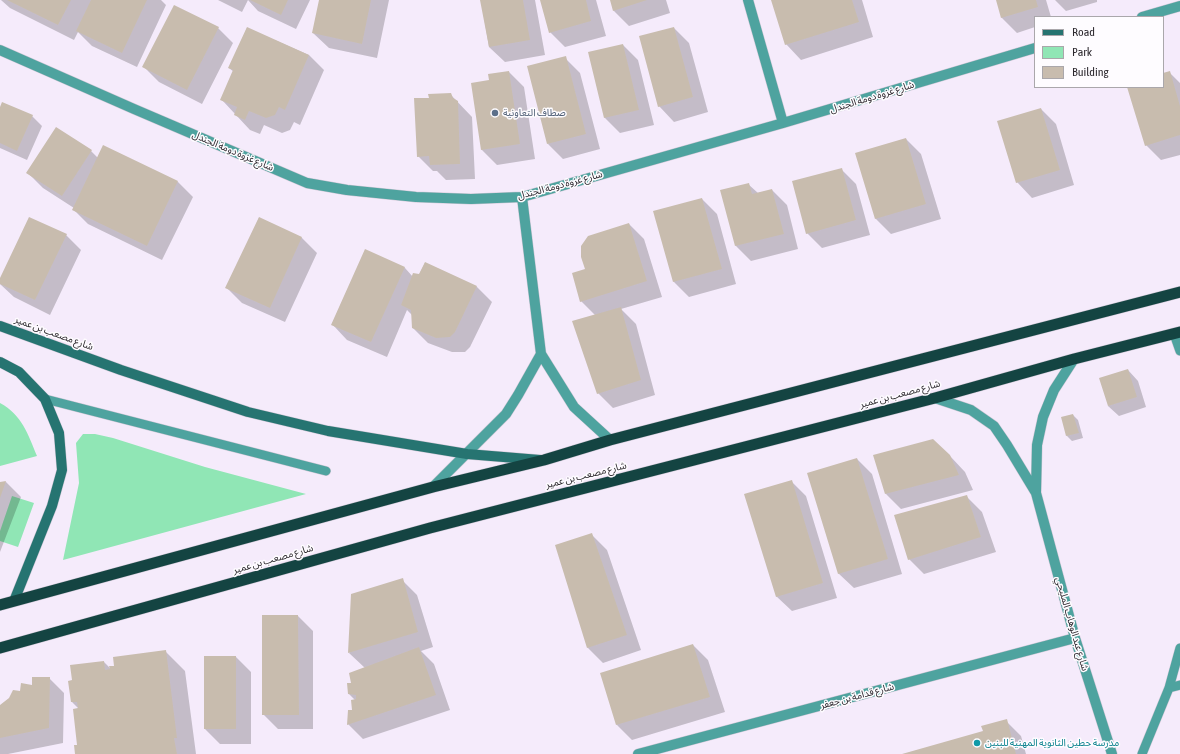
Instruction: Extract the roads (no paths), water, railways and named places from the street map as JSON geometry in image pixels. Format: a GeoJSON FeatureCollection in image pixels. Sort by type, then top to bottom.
{"type":"FeatureCollection","features":[{"type":"Feature","properties":{"kind":"highway","name":"شارع مصعب بن عمير"},"geometry":{"type":"LineString","coordinates":[[0,605],[432,487],[544,460],[610,440],[1180,292]]}},
{"type":"Feature","properties":{"kind":"highway","name":"شارع مصعب بن عمير"},"geometry":{"type":"LineString","coordinates":[[0,648],[430,528],[935,398],[1074,359],[1177,333]]}},
{"type":"Feature","properties":{"kind":"main road","name":"شارع مصعب بن عمير"},"geometry":{"type":"LineString","coordinates":[[0,326],[121,370],[248,412],[328,431],[466,454],[544,460]]}},
{"type":"Feature","properties":{"kind":"main road"},"geometry":{"type":"LineString","coordinates":[[0,362],[19,372],[44,399],[59,433],[62,470],[52,506],[14,601]]}},
{"type":"Feature","properties":{"kind":"street"},"geometry":{"type":"LineString","coordinates":[[748,0],[783,123]]}},
{"type":"Feature","properties":{"kind":"street"},"geometry":{"type":"LineString","coordinates":[[1145,16],[1180,6]]}},
{"type":"Feature","properties":{"kind":"street","name":"شارع غزوة دومة الجندل"},"geometry":{"type":"LineString","coordinates":[[0,50],[307,183],[347,190],[416,197],[471,199],[522,197],[783,123],[1034,48]]}},
{"type":"Feature","properties":{"kind":"street"},"geometry":{"type":"LineString","coordinates":[[522,197],[541,354],[574,407],[610,440]]}},
{"type":"Feature","properties":{"kind":"street"},"geometry":{"type":"LineString","coordinates":[[432,487],[506,414],[518,396],[541,354]]}},
{"type":"Feature","properties":{"kind":"street","name":"شارع عبد الوهاب المليحي"},"geometry":{"type":"LineString","coordinates":[[1036,493],[1037,445],[1043,417],[1054,390],[1074,359]]}},
{"type":"Feature","properties":{"kind":"street","name":"شارع عبد الوهاب المليحي"},"geometry":{"type":"LineString","coordinates":[[935,398],[971,410],[994,426],[1008,445],[1036,493],[1075,638],[1112,754]]}},
{"type":"Feature","properties":{"kind":"street","name":"شارع قدامة بن جعفر"},"geometry":{"type":"LineString","coordinates":[[640,754],[1075,638]]}},
{"type":"Feature","properties":{"kind":"lane"},"geometry":{"type":"LineString","coordinates":[[1177,333],[1180,351]]}},
{"type":"Feature","properties":{"kind":"lane"},"geometry":{"type":"LineString","coordinates":[[44,399],[326,471]]}},
{"type":"Feature","properties":{"kind":"lane"},"geometry":{"type":"LineString","coordinates":[[1142,754],[1169,688],[1180,648]]}},
{"type":"Feature","properties":{"kind":"lane"},"geometry":{"type":"LineString","coordinates":[[1169,688],[1180,685]]}},
{"type":"Feature","properties":{"kind":"place","name":"صطاف التعاونية"},"geometry":{"type":"Point","coordinates":[495,113]}},
{"type":"Feature","properties":{"kind":"place","name":"مدرسة حطين الثانوية المهنية للبنين"},"geometry":{"type":"Point","coordinates":[977,743]}}]}
